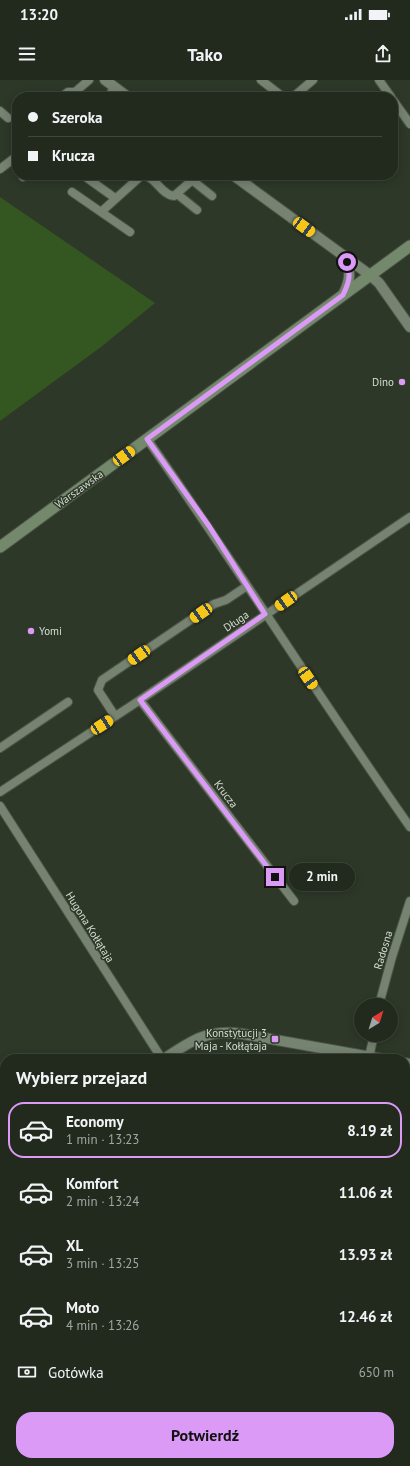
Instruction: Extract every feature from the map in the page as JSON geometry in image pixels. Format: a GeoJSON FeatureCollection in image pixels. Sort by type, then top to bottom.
{"type":"FeatureCollection","features":[{"type":"Feature","properties":{"kind":"main road","name":"Warszawska"},"geometry":{"type":"LineString","coordinates":[[0,547],[410,246]]}},
{"type":"Feature","properties":{"kind":"street"},"geometry":{"type":"LineString","coordinates":[[80,92],[89,80]]}},
{"type":"Feature","properties":{"kind":"street"},"geometry":{"type":"LineString","coordinates":[[106,80],[122,92]]}},
{"type":"Feature","properties":{"kind":"street"},"geometry":{"type":"LineString","coordinates":[[261,80],[277,92]]}},
{"type":"Feature","properties":{"kind":"street"},"geometry":{"type":"LineString","coordinates":[[297,92],[304,83],[313,80]]}},
{"type":"Feature","properties":{"kind":"street"},"geometry":{"type":"LineString","coordinates":[[379,80],[387,92]]}},
{"type":"Feature","properties":{"kind":"street"},"geometry":{"type":"LineString","coordinates":[[112,92],[115,87]]}},
{"type":"Feature","properties":{"kind":"street"},"geometry":{"type":"LineString","coordinates":[[398,107],[410,124]]}},
{"type":"Feature","properties":{"kind":"street"},"geometry":{"type":"LineString","coordinates":[[0,111],[8,118]]}},
{"type":"Feature","properties":{"kind":"street"},"geometry":{"type":"LineString","coordinates":[[0,169],[12,160]]}},
{"type":"Feature","properties":{"kind":"street"},"geometry":{"type":"LineString","coordinates":[[91,180],[115,198]]}},
{"type":"Feature","properties":{"kind":"street"},"geometry":{"type":"LineString","coordinates":[[101,212],[136,180]]}},
{"type":"Feature","properties":{"kind":"street"},"geometry":{"type":"LineString","coordinates":[[153,180],[171,196],[177,194],[193,180]]}},
{"type":"Feature","properties":{"kind":"street"},"geometry":{"type":"LineString","coordinates":[[197,180],[212,196]]}},
{"type":"Feature","properties":{"kind":"street"},"geometry":{"type":"LineString","coordinates":[[241,180],[370,275],[379,283],[410,327]]}},
{"type":"Feature","properties":{"kind":"street"},"geometry":{"type":"LineString","coordinates":[[72,192],[130,232]]}},
{"type":"Feature","properties":{"kind":"street"},"geometry":{"type":"LineString","coordinates":[[177,194],[196,210]]}},
{"type":"Feature","properties":{"kind":"street"},"geometry":{"type":"LineString","coordinates":[[343,256],[349,269],[350,276],[349,284],[343,295]]}},
{"type":"Feature","properties":{"kind":"street"},"geometry":{"type":"LineString","coordinates":[[147,439],[209,526],[265,614],[343,731],[410,826]]}},
{"type":"Feature","properties":{"kind":"street","name":"Długa"},"geometry":{"type":"LineString","coordinates":[[0,792],[140,700],[410,517]]}},
{"type":"Feature","properties":{"kind":"street"},"geometry":{"type":"LineString","coordinates":[[115,716],[98,690],[102,680],[214,604],[226,600],[247,586]]}},
{"type":"Feature","properties":{"kind":"street","name":"Krucza"},"geometry":{"type":"LineString","coordinates":[[140,700],[294,901]]}},
{"type":"Feature","properties":{"kind":"street"},"geometry":{"type":"LineString","coordinates":[[0,748],[68,702]]}},
{"type":"Feature","properties":{"kind":"street","name":"Hugona Kołłątaja"},"geometry":{"type":"LineString","coordinates":[[0,806],[160,1054]]}},
{"type":"Feature","properties":{"kind":"street","name":"Radosna"},"geometry":{"type":"LineString","coordinates":[[382,998],[392,957],[410,901]]}},
{"type":"Feature","properties":{"kind":"street"},"geometry":{"type":"LineString","coordinates":[[171,1054],[194,1039],[204,1035],[223,1032],[243,1034],[353,1054]]}},
{"type":"Feature","properties":{"kind":"street"},"geometry":{"type":"LineString","coordinates":[[370,1054],[372,1042]]}},
{"type":"Feature","properties":{"kind":"green space"},"geometry":{"type":"Polygon","coordinates":[[[0,197],[155,303],[101,347],[0,421],[0,197]]]}},
{"type":"Feature","properties":{"kind":"place","name":"Dino"},"geometry":{"type":"Point","coordinates":[402,382]}},
{"type":"Feature","properties":{"kind":"place","name":"Yomi"},"geometry":{"type":"Point","coordinates":[31,631]}},
{"type":"Feature","properties":{"kind":"place","name":"Konstytucji 3 Maja - Kołłątaja"},"geometry":{"type":"Point","coordinates":[275,1039]}},
{"type":"Feature","properties":{"kind":"route"},"geometry":{"type":"LineString","coordinates":[[275,877],[140,700],[265,614],[209,526],[147,439],[343,295],[349,284],[350,276],[347,262]]}}]}
